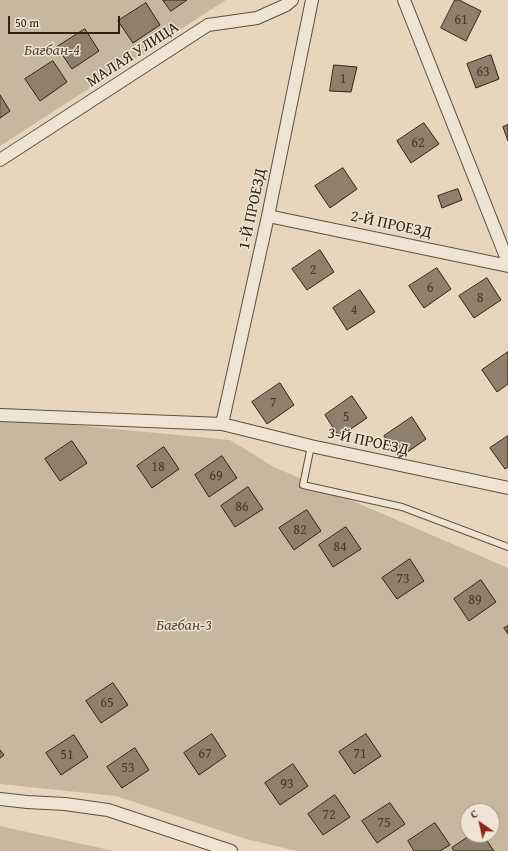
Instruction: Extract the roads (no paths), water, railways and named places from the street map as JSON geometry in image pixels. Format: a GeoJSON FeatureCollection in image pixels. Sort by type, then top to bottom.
{"type":"FeatureCollection","features":[{"type":"Feature","properties":{"kind":"street","name":"МАЛАЯ УЛИЦА"},"geometry":{"type":"LineString","coordinates":[[0,160],[208,25],[257,18],[286,5],[292,0]]}},
{"type":"Feature","properties":{"kind":"street","name":"1-Й ПРОЕЗД"},"geometry":{"type":"LineString","coordinates":[[222,424],[268,216],[312,0]]}},
{"type":"Feature","properties":{"kind":"street"},"geometry":{"type":"LineString","coordinates":[[404,0],[508,262]]}},
{"type":"Feature","properties":{"kind":"street","name":"2-Й ПРОЕЗД"},"geometry":{"type":"LineString","coordinates":[[268,216],[508,266]]}},
{"type":"Feature","properties":{"kind":"street","name":"3-Й ПРОЕЗД"},"geometry":{"type":"LineString","coordinates":[[0,415],[222,424],[311,446],[508,488]]}},
{"type":"Feature","properties":{"kind":"street"},"geometry":{"type":"LineString","coordinates":[[0,799],[65,804],[108,810],[231,851]]}},
{"type":"Feature","properties":{"kind":"lane"},"geometry":{"type":"LineString","coordinates":[[311,446],[303,485],[402,507],[508,547]]}},
{"type":"Feature","properties":{"kind":"park label","name":"Бағбан-4"},"geometry":{"type":"Point","coordinates":[52,51]}},
{"type":"Feature","properties":{"kind":"park label","name":"Бағбан-3"},"geometry":{"type":"Point","coordinates":[184,626]}}]}
